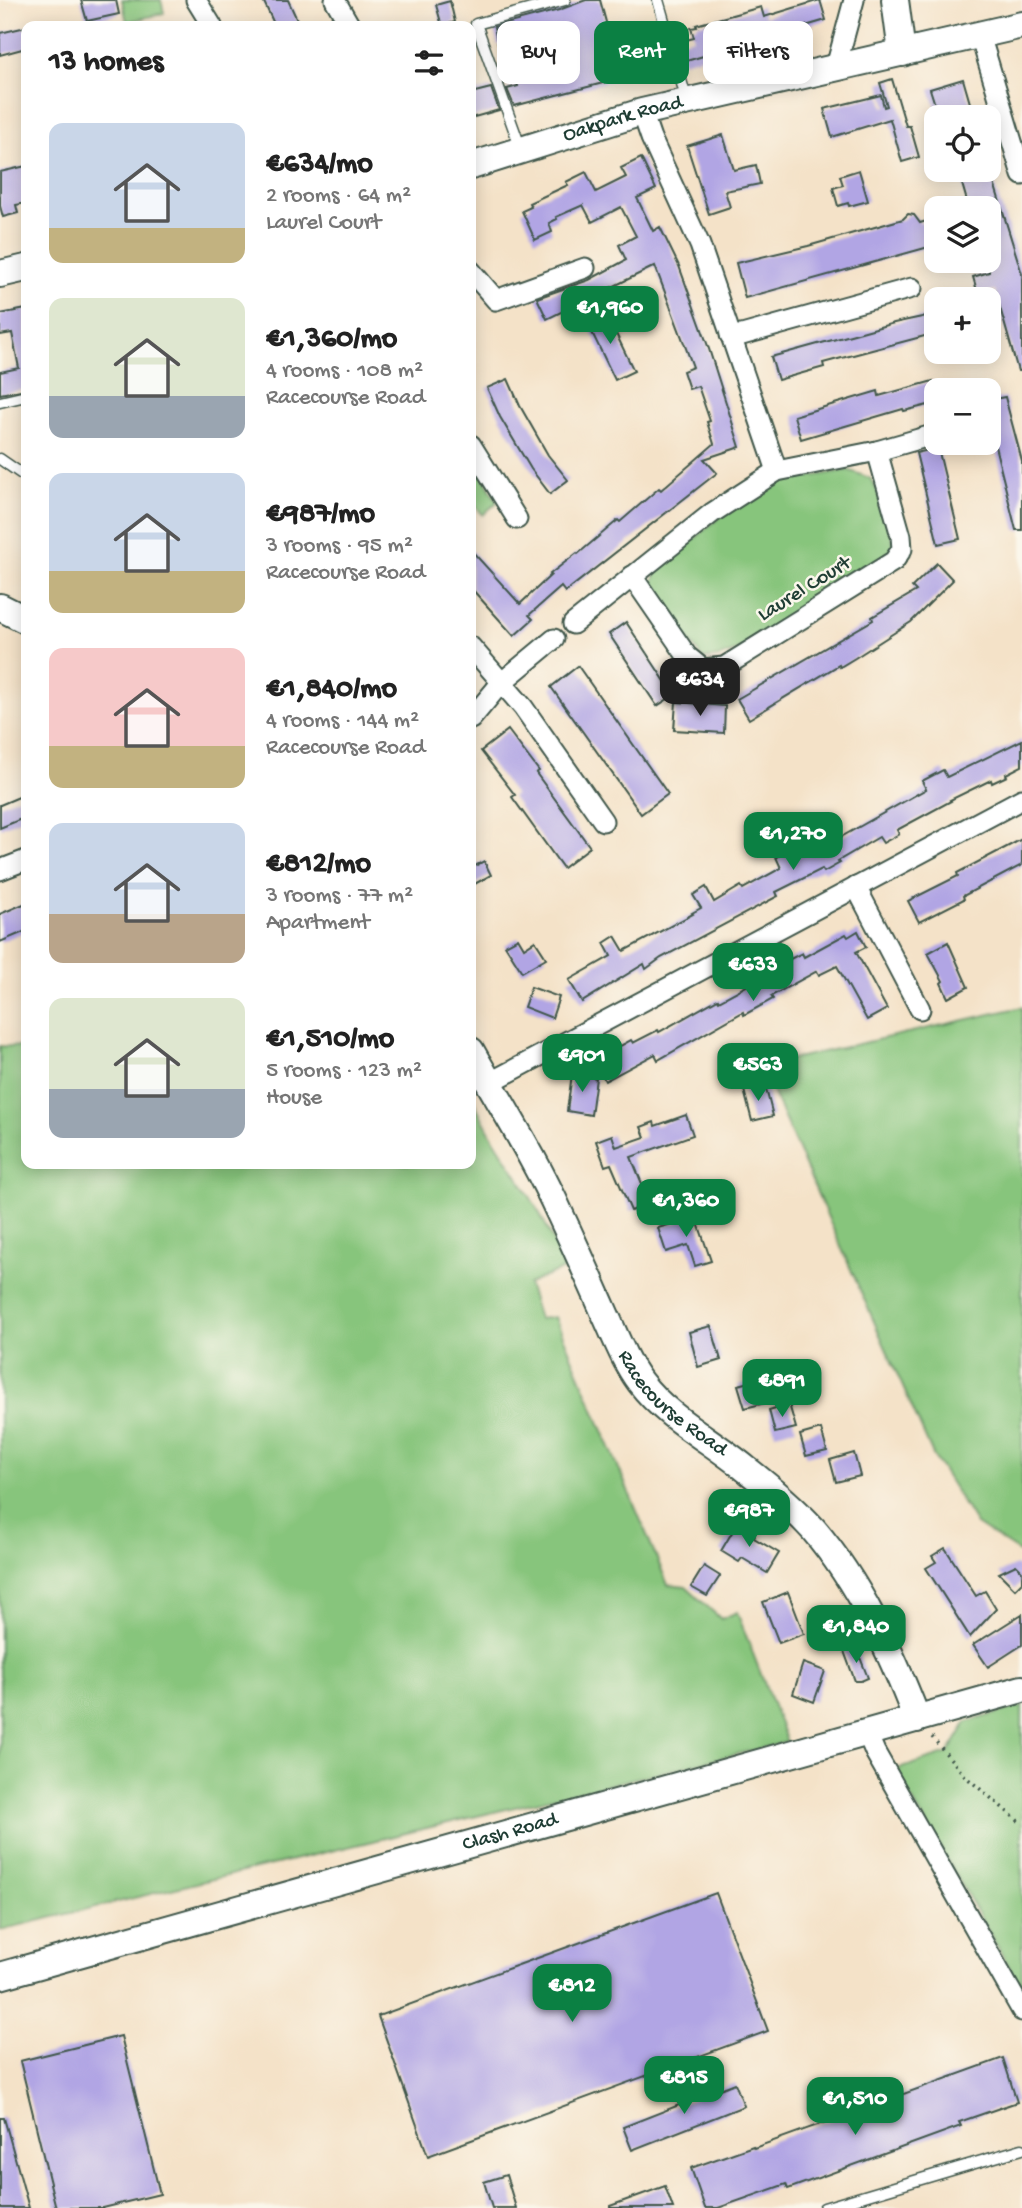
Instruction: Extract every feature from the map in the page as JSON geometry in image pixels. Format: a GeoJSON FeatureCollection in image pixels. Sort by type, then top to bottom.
{"type":"FeatureCollection","features":[{"type":"Feature","properties":{"kind":"street"},"geometry":{"type":"LineString","coordinates":[[196,0],[209,21]]}},
{"type":"Feature","properties":{"kind":"street"},"geometry":{"type":"LineString","coordinates":[[335,0],[346,21]]}},
{"type":"Feature","properties":{"kind":"street"},"geometry":{"type":"LineString","coordinates":[[836,66],[853,0]]}},
{"type":"Feature","properties":{"kind":"street"},"geometry":{"type":"LineString","coordinates":[[895,0],[902,53]]}},
{"type":"Feature","properties":{"kind":"street","name":"Oakpark Road"},"geometry":{"type":"LineString","coordinates":[[476,164],[642,112],[1022,25]]}},
{"type":"Feature","properties":{"kind":"street"},"geometry":{"type":"LineString","coordinates":[[980,35],[1022,175]]}},
{"type":"Feature","properties":{"kind":"street"},"geometry":{"type":"LineString","coordinates":[[642,112],[651,138],[700,245],[777,471]]}},
{"type":"Feature","properties":{"kind":"street"},"geometry":{"type":"LineString","coordinates":[[476,277],[496,300],[584,268]]}},
{"type":"Feature","properties":{"kind":"street"},"geometry":{"type":"LineString","coordinates":[[0,274],[21,269]]}},
{"type":"Feature","properties":{"kind":"street"},"geometry":{"type":"LineString","coordinates":[[730,335],[742,335],[912,288]]}},
{"type":"Feature","properties":{"kind":"street"},"geometry":{"type":"LineString","coordinates":[[573,624],[712,513],[777,471],[877,451],[924,437]]}},
{"type":"Feature","properties":{"kind":"street","name":"Laurel Court"},"geometry":{"type":"LineString","coordinates":[[632,576],[687,656],[703,669],[724,667],[894,561],[902,548],[901,536],[877,451]]}},
{"type":"Feature","properties":{"kind":"street"},"geometry":{"type":"LineString","coordinates":[[476,453],[517,519]]}},
{"type":"Feature","properties":{"kind":"street"},"geometry":{"type":"LineString","coordinates":[[0,607],[21,618]]}},
{"type":"Feature","properties":{"kind":"street"},"geometry":{"type":"LineString","coordinates":[[476,713],[501,683],[554,639]]}},
{"type":"Feature","properties":{"kind":"street"},"geometry":{"type":"LineString","coordinates":[[476,653],[523,707],[603,821]]}},
{"type":"Feature","properties":{"kind":"street"},"geometry":{"type":"LineString","coordinates":[[489,1083],[1022,799]]}},
{"type":"Feature","properties":{"kind":"street"},"geometry":{"type":"LineString","coordinates":[[0,870],[21,862]]}},
{"type":"Feature","properties":{"kind":"street"},"geometry":{"type":"LineString","coordinates":[[856,887],[920,1009]]}},
{"type":"Feature","properties":{"kind":"street","name":"Racecourse Road"},"geometry":{"type":"LineString","coordinates":[[476,1060],[559,1210],[623,1354],[638,1378],[649,1394],[745,1468],[813,1529],[840,1564],[874,1622],[896,1665],[917,1719]]}},
{"type":"Feature","properties":{"kind":"street","name":"Clash Road"},"geometry":{"type":"LineString","coordinates":[[0,1976],[1022,1689]]}},
{"type":"Feature","properties":{"kind":"street"},"geometry":{"type":"LineString","coordinates":[[867,1733],[875,1752],[1022,2011]]}},
{"type":"Feature","properties":{"kind":"lane"},"geometry":{"type":"LineString","coordinates":[[522,150],[476,24],[565,0]]}},
{"type":"Feature","properties":{"kind":"lane"},"geometry":{"type":"LineString","coordinates":[[659,0],[687,101]]}},
{"type":"Feature","properties":{"kind":"lane"},"geometry":{"type":"LineString","coordinates":[[0,402],[21,398]]}},
{"type":"Feature","properties":{"kind":"lane"},"geometry":{"type":"LineString","coordinates":[[0,459],[21,474]]}},
{"type":"Feature","properties":{"kind":"lane"},"geometry":{"type":"LineString","coordinates":[[824,2208],[1022,2149]]}},
{"type":"Feature","properties":{"kind":"path"},"geometry":{"type":"LineString","coordinates":[[917,1719],[966,1777],[1022,1824]]}},
{"type":"Feature","properties":{"kind":"green space"},"geometry":{"type":"Polygon","coordinates":[[[122,0],[161,0],[164,13],[127,21],[122,0]]]}},
{"type":"Feature","properties":{"kind":"green space"},"geometry":{"type":"Polygon","coordinates":[[[476,462],[497,502],[483,515],[476,506],[476,462]]]}},
{"type":"Feature","properties":{"kind":"green space"},"geometry":{"type":"Polygon","coordinates":[[[848,470],[870,478],[875,486],[886,512],[894,548],[877,563],[742,649],[720,657],[703,659],[651,588],[657,571],[723,514],[769,484],[848,470]]]}},
{"type":"Feature","properties":{"kind":"green space"},"geometry":{"type":"Polygon","coordinates":[[[1022,1007],[1022,1550],[1019,1552],[976,1524],[933,1455],[761,1066],[1022,1007]]]}},
{"type":"Feature","properties":{"kind":"green space"},"geometry":{"type":"Polygon","coordinates":[[[0,1046],[21,1047],[21,1169],[476,1169],[476,1105],[542,1217],[558,1251],[564,1269],[528,1284],[539,1319],[555,1317],[668,1585],[686,1587],[721,1619],[737,1612],[787,1742],[0,1930],[0,1046]]]}},
{"type":"Feature","properties":{"kind":"green space"},"geometry":{"type":"Polygon","coordinates":[[[1022,1706],[1022,1989],[895,1770],[948,1753],[967,1722],[1022,1706]]]}},
{"type":"Feature","properties":{"kind":"building"},"geometry":{"type":"Polygon","coordinates":[[[81,0],[116,0],[119,14],[87,21],[81,0]]]}},
{"type":"Feature","properties":{"kind":"building"},"geometry":{"type":"Polygon","coordinates":[[[263,0],[288,0],[298,21],[273,21],[263,0]]]}},
{"type":"Feature","properties":{"kind":"building"},"geometry":{"type":"Polygon","coordinates":[[[586,0],[600,0],[606,21],[594,21],[594,84],[599,84],[514,106],[507,89],[517,84],[580,84],[580,21],[517,21],[586,0]]]}},
{"type":"Feature","properties":{"kind":"building"},"geometry":{"type":"Polygon","coordinates":[[[820,0],[826,20],[813,24],[813,21],[710,21],[761,7],[764,17],[820,0]]]}},
{"type":"Feature","properties":{"kind":"building"},"geometry":{"type":"Polygon","coordinates":[[[450,1],[455,21],[441,21],[436,5],[450,1]]]}},
{"type":"Feature","properties":{"kind":"building"},"geometry":{"type":"Polygon","coordinates":[[[703,23],[703,56],[689,60],[689,39],[694,38],[691,28],[697,27],[696,25],[703,23]]]}},
{"type":"Feature","properties":{"kind":"building"},"geometry":{"type":"Polygon","coordinates":[[[21,28],[21,49],[0,55],[0,33],[21,28]]]}},
{"type":"Feature","properties":{"kind":"building"},"geometry":{"type":"Polygon","coordinates":[[[892,79],[906,126],[910,126],[919,157],[902,162],[890,119],[832,137],[824,109],[881,95],[884,107],[887,106],[880,83],[892,79]]]}},
{"type":"Feature","properties":{"kind":"building"},"geometry":{"type":"Polygon","coordinates":[[[963,79],[971,105],[935,105],[930,89],[963,79]]]}},
{"type":"Feature","properties":{"kind":"building"},"geometry":{"type":"Polygon","coordinates":[[[491,88],[499,110],[476,117],[476,92],[491,88]]]}},
{"type":"Feature","properties":{"kind":"building"},"geometry":{"type":"Polygon","coordinates":[[[723,135],[734,170],[756,165],[760,184],[725,191],[730,207],[709,214],[687,146],[723,135]]]}},
{"type":"Feature","properties":{"kind":"building"},"geometry":{"type":"Polygon","coordinates":[[[641,158],[656,189],[637,198],[653,231],[660,227],[679,266],[740,447],[704,459],[717,473],[565,592],[561,587],[529,615],[533,619],[514,636],[476,594],[476,556],[520,604],[550,574],[618,520],[620,522],[659,488],[661,490],[714,444],[707,422],[710,421],[698,386],[689,389],[683,371],[693,367],[655,266],[547,319],[537,298],[589,280],[626,260],[619,245],[636,236],[621,207],[592,222],[583,205],[556,217],[557,219],[549,223],[552,232],[535,240],[522,211],[531,207],[529,203],[568,185],[566,182],[586,172],[596,192],[626,177],[621,168],[641,158]]]}},
{"type":"Feature","properties":{"kind":"building"},"geometry":{"type":"Polygon","coordinates":[[[21,167],[21,204],[16,205],[18,213],[3,217],[0,206],[0,172],[21,167]]]}},
{"type":"Feature","properties":{"kind":"building"},"geometry":{"type":"Polygon","coordinates":[[[859,170],[868,201],[838,206],[833,188],[843,185],[840,176],[859,170]]]}},
{"type":"Feature","properties":{"kind":"building"},"geometry":{"type":"Polygon","coordinates":[[[961,182],[994,182],[998,196],[966,196],[961,182]]]}},
{"type":"Feature","properties":{"kind":"building"},"geometry":{"type":"Polygon","coordinates":[[[1001,206],[1022,274],[1022,371],[1018,371],[1001,311],[1001,287],[976,287],[973,277],[986,273],[1001,273],[1001,206]]]}},
{"type":"Feature","properties":{"kind":"building"},"geometry":{"type":"Polygon","coordinates":[[[908,214],[914,215],[920,223],[924,222],[924,248],[745,298],[736,263],[903,219],[908,214]]]}},
{"type":"Feature","properties":{"kind":"building"},"geometry":{"type":"Polygon","coordinates":[[[21,310],[21,390],[0,394],[0,372],[19,368],[12,333],[0,335],[0,314],[21,310]]]}},
{"type":"Feature","properties":{"kind":"building"},"geometry":{"type":"Polygon","coordinates":[[[606,313],[634,371],[615,380],[586,320],[606,313]]]}},
{"type":"Feature","properties":{"kind":"building"},"geometry":{"type":"Polygon","coordinates":[[[924,317],[924,336],[823,363],[824,367],[778,380],[771,357],[924,317]]]}},
{"type":"Feature","properties":{"kind":"building"},"geometry":{"type":"Polygon","coordinates":[[[508,379],[548,455],[568,480],[550,494],[531,469],[500,417],[487,388],[508,379]]]}},
{"type":"Feature","properties":{"kind":"building"},"geometry":{"type":"Polygon","coordinates":[[[924,384],[924,406],[904,411],[903,409],[801,439],[794,416],[878,391],[879,396],[924,384]]]}},
{"type":"Feature","properties":{"kind":"building"},"geometry":{"type":"Polygon","coordinates":[[[1005,397],[1022,461],[1022,530],[1016,530],[997,455],[1001,455],[1001,398],[1005,397]]]}},
{"type":"Feature","properties":{"kind":"building"},"geometry":{"type":"Polygon","coordinates":[[[924,451],[924,455],[940,455],[960,539],[938,544],[916,453],[924,451]]]}},
{"type":"Feature","properties":{"kind":"building"},"geometry":{"type":"Polygon","coordinates":[[[937,563],[953,580],[911,622],[840,667],[839,665],[749,719],[737,699],[873,620],[872,617],[916,591],[912,587],[937,563]]]}},
{"type":"Feature","properties":{"kind":"building"},"geometry":{"type":"Polygon","coordinates":[[[626,622],[674,695],[657,706],[609,634],[626,622]]]}},
{"type":"Feature","properties":{"kind":"building"},"geometry":{"type":"Polygon","coordinates":[[[578,666],[668,794],[641,814],[551,687],[578,666]]]}},
{"type":"Feature","properties":{"kind":"building"},"geometry":{"type":"Polygon","coordinates":[[[676,702],[725,706],[724,733],[674,730],[676,702]]]}},
{"type":"Feature","properties":{"kind":"building"},"geometry":{"type":"Polygon","coordinates":[[[508,730],[590,847],[563,868],[512,797],[515,795],[481,751],[508,730]]]}},
{"type":"Feature","properties":{"kind":"building"},"geometry":{"type":"Polygon","coordinates":[[[1022,740],[1022,766],[1006,774],[1007,776],[992,783],[991,780],[950,800],[897,830],[899,834],[883,843],[879,837],[824,872],[822,869],[776,892],[778,896],[661,958],[646,969],[644,964],[582,1002],[569,980],[611,956],[604,943],[615,936],[624,951],[693,914],[701,908],[693,895],[706,887],[714,902],[741,886],[743,889],[781,868],[776,857],[826,828],[834,841],[926,789],[922,781],[943,770],[947,777],[1022,740]]]}},
{"type":"Feature","properties":{"kind":"building"},"geometry":{"type":"Polygon","coordinates":[[[21,796],[21,819],[0,828],[0,805],[21,796]]]}},
{"type":"Feature","properties":{"kind":"building"},"geometry":{"type":"Polygon","coordinates":[[[1022,839],[1022,865],[919,922],[908,901],[1022,839]]]}},
{"type":"Feature","properties":{"kind":"building"},"geometry":{"type":"Polygon","coordinates":[[[484,861],[491,875],[476,883],[476,865],[484,861]]]}},
{"type":"Feature","properties":{"kind":"building"},"geometry":{"type":"Polygon","coordinates":[[[21,905],[21,933],[0,942],[0,914],[21,905]]]}},
{"type":"Feature","properties":{"kind":"building"},"geometry":{"type":"Polygon","coordinates":[[[858,931],[866,947],[856,952],[887,1009],[867,1020],[837,966],[819,975],[817,971],[771,996],[773,999],[744,1015],[743,1012],[658,1060],[655,1054],[605,1081],[596,1063],[603,1059],[602,1056],[631,1040],[633,1043],[658,1030],[659,1032],[774,971],[772,968],[802,953],[804,957],[846,934],[848,937],[858,931]]]}},
{"type":"Feature","properties":{"kind":"building"},"geometry":{"type":"Polygon","coordinates":[[[518,938],[524,948],[535,941],[546,958],[522,972],[505,945],[518,938]]]}},
{"type":"Feature","properties":{"kind":"building"},"geometry":{"type":"Polygon","coordinates":[[[948,942],[968,987],[948,998],[941,983],[943,981],[928,953],[948,942]]]}},
{"type":"Feature","properties":{"kind":"building"},"geometry":{"type":"Polygon","coordinates":[[[531,987],[559,997],[552,1018],[524,1007],[531,987]]]}},
{"type":"Feature","properties":{"kind":"building"},"geometry":{"type":"Polygon","coordinates":[[[572,1074],[596,1078],[591,1115],[567,1111],[572,1074]]]}},
{"type":"Feature","properties":{"kind":"building"},"geometry":{"type":"Polygon","coordinates":[[[765,1085],[773,1116],[752,1121],[744,1090],[765,1085]]]}},
{"type":"Feature","properties":{"kind":"building"},"geometry":{"type":"Polygon","coordinates":[[[686,1115],[693,1135],[631,1157],[650,1203],[631,1211],[611,1164],[605,1166],[596,1141],[612,1135],[616,1147],[645,1137],[641,1127],[654,1122],[655,1126],[686,1115]]]}},
{"type":"Feature","properties":{"kind":"building"},"geometry":{"type":"Polygon","coordinates":[[[696,1217],[711,1261],[695,1266],[688,1245],[666,1252],[658,1228],[696,1217]]]}},
{"type":"Feature","properties":{"kind":"building"},"geometry":{"type":"Polygon","coordinates":[[[711,1326],[721,1360],[698,1367],[689,1332],[711,1326]]]}},
{"type":"Feature","properties":{"kind":"building"},"geometry":{"type":"Polygon","coordinates":[[[759,1380],[765,1403],[745,1408],[738,1385],[759,1380]]]}},
{"type":"Feature","properties":{"kind":"building"},"geometry":{"type":"Polygon","coordinates":[[[789,1404],[796,1428],[775,1433],[769,1410],[789,1404]]]}},
{"type":"Feature","properties":{"kind":"building"},"geometry":{"type":"Polygon","coordinates":[[[821,1429],[827,1451],[806,1456],[800,1435],[821,1429]]]}},
{"type":"Feature","properties":{"kind":"building"},"geometry":{"type":"Polygon","coordinates":[[[854,1453],[860,1476],[836,1482],[830,1460],[854,1453]]]}},
{"type":"Feature","properties":{"kind":"building"},"geometry":{"type":"Polygon","coordinates":[[[737,1524],[779,1553],[767,1573],[742,1558],[739,1562],[721,1551],[737,1524]]]}},
{"type":"Feature","properties":{"kind":"building"},"geometry":{"type":"Polygon","coordinates":[[[945,1548],[976,1596],[985,1591],[996,1609],[970,1637],[926,1568],[936,1562],[932,1556],[945,1548]]]}},
{"type":"Feature","properties":{"kind":"building"},"geometry":{"type":"Polygon","coordinates":[[[1016,1565],[1022,1571],[1022,1582],[1015,1589],[999,1573],[1016,1565]]]}},
{"type":"Feature","properties":{"kind":"building"},"geometry":{"type":"Polygon","coordinates":[[[704,1566],[720,1576],[707,1596],[691,1587],[704,1566]]]}},
{"type":"Feature","properties":{"kind":"building"},"geometry":{"type":"Polygon","coordinates":[[[788,1592],[804,1634],[779,1643],[763,1602],[788,1592]]]}},
{"type":"Feature","properties":{"kind":"building"},"geometry":{"type":"Polygon","coordinates":[[[1022,1614],[1022,1645],[988,1667],[973,1645],[1022,1614]]]}},
{"type":"Feature","properties":{"kind":"building"},"geometry":{"type":"Polygon","coordinates":[[[856,1647],[868,1678],[861,1681],[855,1681],[844,1651],[856,1647]]]}},
{"type":"Feature","properties":{"kind":"building"},"geometry":{"type":"Polygon","coordinates":[[[803,1663],[825,1671],[814,1702],[793,1694],[803,1663]]]}},
{"type":"Feature","properties":{"kind":"building"},"geometry":{"type":"Polygon","coordinates":[[[716,1893],[768,2031],[428,2156],[378,2016],[716,1893]]]}},
{"type":"Feature","properties":{"kind":"building"},"geometry":{"type":"Polygon","coordinates":[[[121,2036],[160,2194],[102,2208],[56,2208],[20,2061],[121,2036]]]}},
{"type":"Feature","properties":{"kind":"building"},"geometry":{"type":"Polygon","coordinates":[[[1003,2058],[1017,2102],[959,2122],[961,2126],[788,2189],[786,2184],[718,2208],[705,2208],[691,2168],[1003,2058]]]}},
{"type":"Feature","properties":{"kind":"building"},"geometry":{"type":"Polygon","coordinates":[[[735,2083],[744,2106],[632,2150],[623,2127],[735,2083]]]}},
{"type":"Feature","properties":{"kind":"building"},"geometry":{"type":"Polygon","coordinates":[[[0,2118],[4,2118],[29,2208],[0,2208],[0,2118]]]}},
{"type":"Feature","properties":{"kind":"building"},"geometry":{"type":"Polygon","coordinates":[[[506,2175],[516,2208],[492,2208],[484,2182],[506,2175]]]}},
{"type":"Feature","properties":{"kind":"building"},"geometry":{"type":"Polygon","coordinates":[[[665,2186],[673,2208],[610,2208],[610,2206],[665,2186]]]}}]}
